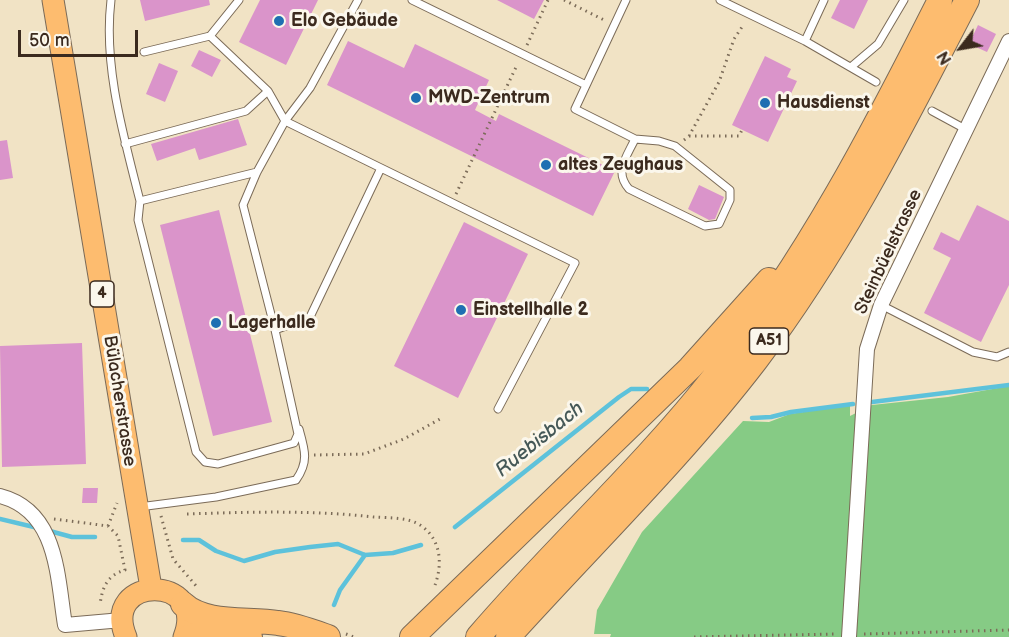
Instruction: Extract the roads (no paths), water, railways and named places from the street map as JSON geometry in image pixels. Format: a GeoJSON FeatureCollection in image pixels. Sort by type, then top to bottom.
{"type":"FeatureCollection","features":[{"type":"Feature","properties":{"kind":"highway","name":"A51"},"geometry":{"type":"LineString","coordinates":[[478,637],[629,476],[700,394],[765,310],[830,210],[940,0]]}},
{"type":"Feature","properties":{"kind":"highway","name":"A51"},"geometry":{"type":"LineString","coordinates":[[508,637],[677,456],[729,395],[783,322],[832,250],[871,183],[967,0]]}},
{"type":"Feature","properties":{"kind":"highway"},"geometry":{"type":"LineString","coordinates":[[412,637],[708,350],[830,210]]}},
{"type":"Feature","properties":{"kind":"highway"},"geometry":{"type":"LineString","coordinates":[[183,604],[189,610],[203,615],[279,623],[328,637]]}},
{"type":"Feature","properties":{"kind":"highway"},"geometry":{"type":"LineString","coordinates":[[189,637],[209,633],[250,637]]}},
{"type":"Feature","properties":{"kind":"main road","name":"Bülacherstrasse"},"geometry":{"type":"LineString","coordinates":[[53,0],[127,504],[151,588]]}},
{"type":"Feature","properties":{"kind":"main road"},"geometry":{"type":"LineString","coordinates":[[124,629],[130,599],[151,588],[169,591],[183,604],[188,621],[184,637]]}},
{"type":"Feature","properties":{"kind":"street","name":"Steinbüelstrasse"},"geometry":{"type":"LineString","coordinates":[[849,636],[862,392],[867,349],[881,305],[1009,40]]}},
{"type":"Feature","properties":{"kind":"street"},"geometry":{"type":"LineString","coordinates":[[0,496],[13,499],[37,517],[53,548],[65,625],[124,629]]}},
{"type":"Feature","properties":{"kind":"lane"},"geometry":{"type":"LineString","coordinates":[[111,0],[108,22],[111,60],[125,144],[140,201],[138,220],[196,452],[205,462],[218,464],[283,447],[294,443],[298,434],[298,424]]}},
{"type":"Feature","properties":{"kind":"lane"},"geometry":{"type":"LineString","coordinates":[[144,52],[210,36],[239,0]]}},
{"type":"Feature","properties":{"kind":"lane"},"geometry":{"type":"LineString","coordinates":[[127,504],[216,497],[296,480],[304,469],[306,455],[243,205],[257,172],[285,121],[310,88],[358,0]]}},
{"type":"Feature","properties":{"kind":"lane"},"geometry":{"type":"LineString","coordinates":[[412,0],[586,85]]}},
{"type":"Feature","properties":{"kind":"lane"},"geometry":{"type":"LineString","coordinates":[[626,0],[575,109],[635,139],[659,141],[675,146],[730,190],[730,200],[718,224],[705,226],[629,189],[621,180],[621,170],[635,139]]}},
{"type":"Feature","properties":{"kind":"lane"},"geometry":{"type":"LineString","coordinates":[[720,0],[805,41],[876,82]]}},
{"type":"Feature","properties":{"kind":"lane"},"geometry":{"type":"LineString","coordinates":[[805,41],[824,0]]}},
{"type":"Feature","properties":{"kind":"lane"},"geometry":{"type":"LineString","coordinates":[[851,67],[878,44],[904,0]]}},
{"type":"Feature","properties":{"kind":"lane"},"geometry":{"type":"LineString","coordinates":[[210,36],[267,91],[285,121],[575,263],[498,409]]}},
{"type":"Feature","properties":{"kind":"lane"},"geometry":{"type":"LineString","coordinates":[[125,144],[246,111],[267,91]]}},
{"type":"Feature","properties":{"kind":"lane"},"geometry":{"type":"LineString","coordinates":[[932,111],[967,130]]}},
{"type":"Feature","properties":{"kind":"lane"},"geometry":{"type":"LineString","coordinates":[[275,330],[310,317],[381,168]]}},
{"type":"Feature","properties":{"kind":"lane"},"geometry":{"type":"LineString","coordinates":[[140,201],[257,172]]}},
{"type":"Feature","properties":{"kind":"lane"},"geometry":{"type":"LineString","coordinates":[[881,305],[973,352],[997,357],[1009,352]]}},
{"type":"Feature","properties":{"kind":"waterway","name":"Ruebisbach"},"geometry":{"type":"LineString","coordinates":[[872,402],[1009,385]]}},
{"type":"Feature","properties":{"kind":"waterway","name":"Ruebisbach"},"geometry":{"type":"LineString","coordinates":[[455,527],[619,397],[631,389],[647,389]]}},
{"type":"Feature","properties":{"kind":"waterway","name":"Ruebisbach"},"geometry":{"type":"LineString","coordinates":[[752,418],[853,404]]}},
{"type":"Feature","properties":{"kind":"waterway","name":"Ruebisbach"},"geometry":{"type":"LineString","coordinates":[[0,519],[38,528]]}},
{"type":"Feature","properties":{"kind":"waterway","name":"Ruebisbach"},"geometry":{"type":"LineString","coordinates":[[46,530],[72,537],[95,537]]}},
{"type":"Feature","properties":{"kind":"waterway","name":"Ruebisbach"},"geometry":{"type":"LineString","coordinates":[[183,540],[199,540],[216,551],[244,561],[275,552],[338,544],[365,555],[393,553],[421,545]]}},
{"type":"Feature","properties":{"kind":"waterway"},"geometry":{"type":"LineString","coordinates":[[334,605],[340,590],[365,555]]}},
{"type":"Feature","properties":{"kind":"place","name":"Elo Gebäude"},"geometry":{"type":"Point","coordinates":[279,21]}},
{"type":"Feature","properties":{"kind":"place","name":"MWD-Zentrum"},"geometry":{"type":"Point","coordinates":[416,98]}},
{"type":"Feature","properties":{"kind":"place","name":"Hausdienst"},"geometry":{"type":"Point","coordinates":[765,103]}},
{"type":"Feature","properties":{"kind":"place","name":"altes Zeughaus"},"geometry":{"type":"Point","coordinates":[546,165]}},
{"type":"Feature","properties":{"kind":"place","name":"Einstellhalle 2"},"geometry":{"type":"Point","coordinates":[461,310]}},
{"type":"Feature","properties":{"kind":"place","name":"Lagerhalle"},"geometry":{"type":"Point","coordinates":[216,323]}}]}
